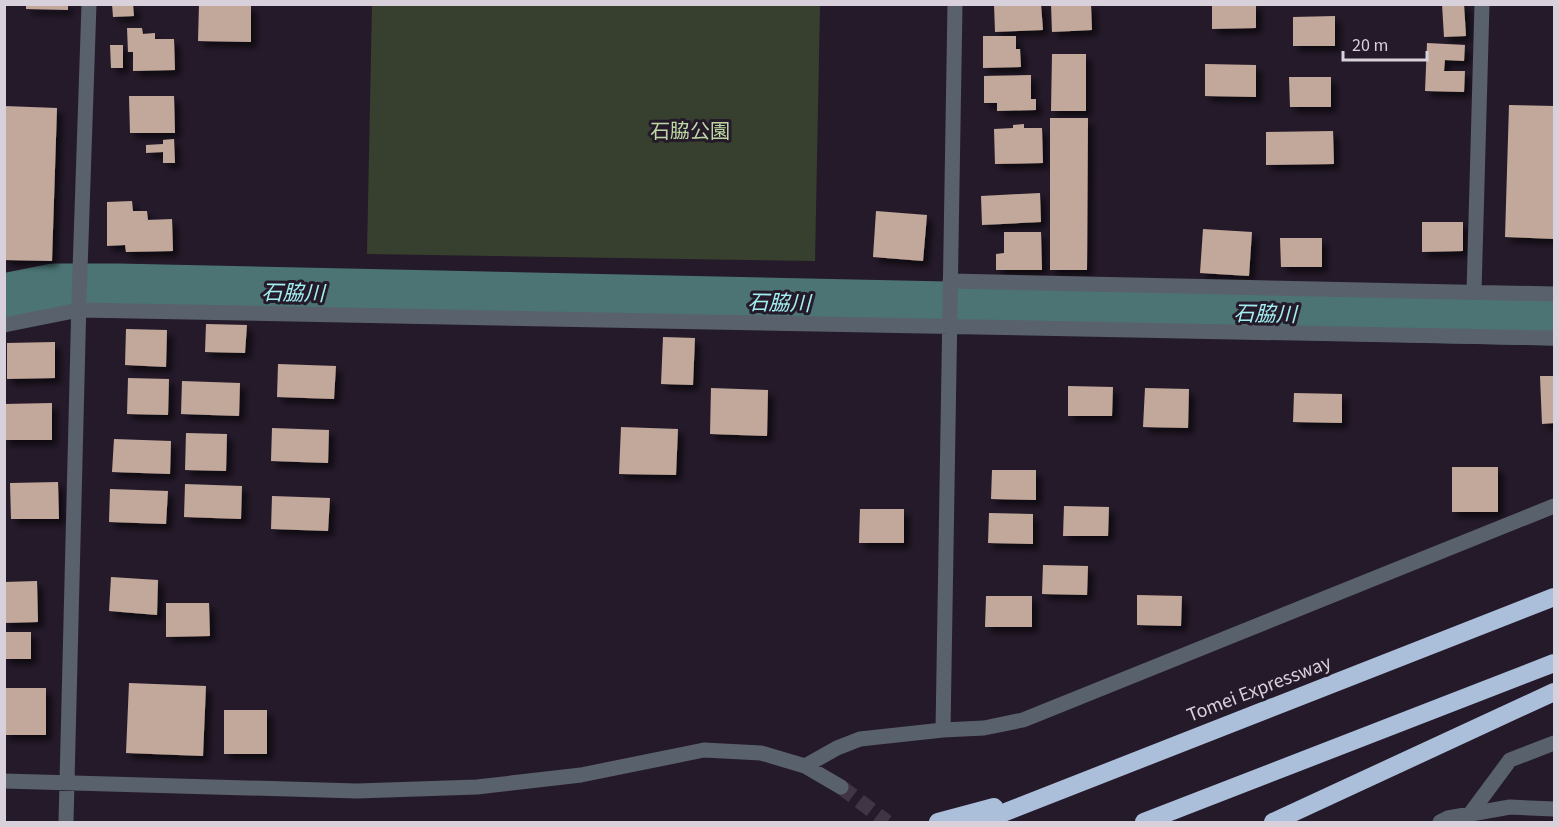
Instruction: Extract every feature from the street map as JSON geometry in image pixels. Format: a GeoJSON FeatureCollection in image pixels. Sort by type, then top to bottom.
{"type":"FeatureCollection","features":[{"type":"Feature","properties":{"kind":"highway","name":"Tomei Expressway"},"geometry":{"type":"LineString","coordinates":[[980,822],[1554,597]]}},
{"type":"Feature","properties":{"kind":"highway"},"geometry":{"type":"LineString","coordinates":[[1144,822],[1554,663]]}},
{"type":"Feature","properties":{"kind":"highway"},"geometry":{"type":"LineString","coordinates":[[1273,822],[1554,692]]}},
{"type":"Feature","properties":{"kind":"highway"},"geometry":{"type":"LineString","coordinates":[[938,822],[1090,780]]}},
{"type":"Feature","properties":{"kind":"street"},"geometry":{"type":"LineString","coordinates":[[66,822],[89,4]]}},
{"type":"Feature","properties":{"kind":"street"},"geometry":{"type":"LineString","coordinates":[[943,730],[955,4]]}},
{"type":"Feature","properties":{"kind":"street"},"geometry":{"type":"LineString","coordinates":[[1474,292],[1482,4]]}},
{"type":"Feature","properties":{"kind":"street"},"geometry":{"type":"LineString","coordinates":[[950,281],[1554,294]]}},
{"type":"Feature","properties":{"kind":"street"},"geometry":{"type":"LineString","coordinates":[[4,325],[79,305],[1554,338]]}},
{"type":"Feature","properties":{"kind":"street"},"geometry":{"type":"LineString","coordinates":[[806,766],[837,748],[860,739],[984,728],[1023,720],[1554,507]]}},
{"type":"Feature","properties":{"kind":"street"},"geometry":{"type":"LineString","coordinates":[[1470,814],[1510,760],[1554,743]]}},
{"type":"Feature","properties":{"kind":"street"},"geometry":{"type":"LineString","coordinates":[[4,781],[357,791],[477,787],[581,775],[704,750],[761,753],[806,766],[841,787]]}},
{"type":"Feature","properties":{"kind":"street"},"geometry":{"type":"LineString","coordinates":[[1440,822],[1448,818],[1510,807],[1554,808]]}},
{"type":"Feature","properties":{"kind":"green space","name":"石脇公園"},"geometry":{"type":"Polygon","coordinates":[[[372,5],[820,5],[815,261],[367,254],[372,5]]]}},
{"type":"Feature","properties":{"kind":"building"},"geometry":{"type":"Polygon","coordinates":[[[26,4],[68,4],[68,10],[26,9],[26,4]]]}},
{"type":"Feature","properties":{"kind":"building"},"geometry":{"type":"Polygon","coordinates":[[[112,4],[133,4],[134,16],[113,17],[112,4]]]}},
{"type":"Feature","properties":{"kind":"building"},"geometry":{"type":"Polygon","coordinates":[[[199,4],[251,5],[251,42],[198,41],[199,4]]]}},
{"type":"Feature","properties":{"kind":"building"},"geometry":{"type":"Polygon","coordinates":[[[994,4],[1041,4],[1043,30],[995,32],[994,4]]]}},
{"type":"Feature","properties":{"kind":"building"},"geometry":{"type":"Polygon","coordinates":[[[1051,4],[1091,4],[1092,30],[1052,32],[1051,4]]]}},
{"type":"Feature","properties":{"kind":"building"},"geometry":{"type":"Polygon","coordinates":[[[1212,4],[1256,4],[1256,28],[1212,29],[1212,4]]]}},
{"type":"Feature","properties":{"kind":"building"},"geometry":{"type":"Polygon","coordinates":[[[1442,4],[1464,4],[1466,36],[1444,37],[1442,4]]]}},
{"type":"Feature","properties":{"kind":"building"},"geometry":{"type":"Polygon","coordinates":[[[1335,16],[1335,46],[1293,46],[1293,17],[1335,16]]]}},
{"type":"Feature","properties":{"kind":"building"},"geometry":{"type":"Polygon","coordinates":[[[127,28],[142,28],[143,34],[155,33],[155,39],[174,39],[175,70],[133,71],[133,52],[128,52],[127,28]]]}},
{"type":"Feature","properties":{"kind":"building"},"geometry":{"type":"Polygon","coordinates":[[[983,36],[1016,36],[1016,49],[1020,49],[1021,67],[983,68],[983,36]]]}},
{"type":"Feature","properties":{"kind":"building"},"geometry":{"type":"Polygon","coordinates":[[[1427,43],[1465,45],[1464,61],[1445,60],[1444,71],[1465,71],[1464,92],[1425,91],[1427,43]]]}},
{"type":"Feature","properties":{"kind":"building"},"geometry":{"type":"Polygon","coordinates":[[[110,45],[123,45],[123,68],[111,68],[110,45]]]}},
{"type":"Feature","properties":{"kind":"building"},"geometry":{"type":"Polygon","coordinates":[[[1052,54],[1086,54],[1086,111],[1051,111],[1052,54]]]}},
{"type":"Feature","properties":{"kind":"building"},"geometry":{"type":"Polygon","coordinates":[[[1205,64],[1256,65],[1256,97],[1205,96],[1205,64]]]}},
{"type":"Feature","properties":{"kind":"building"},"geometry":{"type":"Polygon","coordinates":[[[1031,75],[1031,99],[1036,99],[1036,110],[997,111],[997,103],[984,103],[984,76],[1031,75]]]}},
{"type":"Feature","properties":{"kind":"building"},"geometry":{"type":"Polygon","coordinates":[[[1289,77],[1331,77],[1331,107],[1290,107],[1289,77]]]}},
{"type":"Feature","properties":{"kind":"building"},"geometry":{"type":"Polygon","coordinates":[[[129,96],[174,96],[175,133],[130,133],[129,96]]]}},
{"type":"Feature","properties":{"kind":"building"},"geometry":{"type":"Polygon","coordinates":[[[1509,105],[1554,106],[1554,239],[1505,237],[1509,105]]]}},
{"type":"Feature","properties":{"kind":"building"},"geometry":{"type":"Polygon","coordinates":[[[4,106],[57,108],[52,261],[4,260],[4,106]]]}},
{"type":"Feature","properties":{"kind":"building"},"geometry":{"type":"Polygon","coordinates":[[[1050,118],[1088,118],[1087,270],[1050,270],[1050,118]]]}},
{"type":"Feature","properties":{"kind":"building"},"geometry":{"type":"Polygon","coordinates":[[[1024,124],[1024,128],[1042,128],[1043,163],[995,164],[994,129],[1013,128],[1013,125],[1024,124]]]}},
{"type":"Feature","properties":{"kind":"building"},"geometry":{"type":"Polygon","coordinates":[[[1333,131],[1334,164],[1266,165],[1266,132],[1333,131]]]}},
{"type":"Feature","properties":{"kind":"building"},"geometry":{"type":"Polygon","coordinates":[[[174,139],[175,163],[163,163],[163,152],[146,153],[146,145],[163,144],[163,140],[174,139]]]}},
{"type":"Feature","properties":{"kind":"building"},"geometry":{"type":"Polygon","coordinates":[[[1040,193],[1041,222],[982,225],[981,196],[1040,193]]]}},
{"type":"Feature","properties":{"kind":"building"},"geometry":{"type":"Polygon","coordinates":[[[132,201],[133,211],[147,211],[148,220],[172,219],[173,251],[126,252],[125,245],[107,246],[107,202],[132,201]]]}},
{"type":"Feature","properties":{"kind":"building"},"geometry":{"type":"Polygon","coordinates":[[[876,211],[927,215],[923,261],[873,257],[876,211]]]}},
{"type":"Feature","properties":{"kind":"building"},"geometry":{"type":"Polygon","coordinates":[[[1422,222],[1463,222],[1463,251],[1422,252],[1422,222]]]}},
{"type":"Feature","properties":{"kind":"building"},"geometry":{"type":"Polygon","coordinates":[[[1203,229],[1252,232],[1249,276],[1200,273],[1203,229]]]}},
{"type":"Feature","properties":{"kind":"building"},"geometry":{"type":"Polygon","coordinates":[[[1004,232],[1041,232],[1042,270],[996,270],[996,254],[1004,253],[1004,232]]]}},
{"type":"Feature","properties":{"kind":"building"},"geometry":{"type":"Polygon","coordinates":[[[1280,238],[1322,238],[1322,267],[1281,267],[1280,238]]]}},
{"type":"Feature","properties":{"kind":"building"},"geometry":{"type":"Polygon","coordinates":[[[206,324],[247,325],[245,353],[205,352],[206,324]]]}},
{"type":"Feature","properties":{"kind":"building"},"geometry":{"type":"Polygon","coordinates":[[[126,329],[167,330],[166,367],[125,365],[126,329]]]}},
{"type":"Feature","properties":{"kind":"building"},"geometry":{"type":"Polygon","coordinates":[[[663,337],[695,338],[693,385],[661,384],[663,337]]]}},
{"type":"Feature","properties":{"kind":"building"},"geometry":{"type":"Polygon","coordinates":[[[55,342],[55,378],[7,379],[7,343],[55,342]]]}},
{"type":"Feature","properties":{"kind":"building"},"geometry":{"type":"Polygon","coordinates":[[[278,364],[336,366],[334,399],[277,397],[278,364]]]}},
{"type":"Feature","properties":{"kind":"building"},"geometry":{"type":"Polygon","coordinates":[[[1540,376],[1554,376],[1554,423],[1542,424],[1540,376]]]}},
{"type":"Feature","properties":{"kind":"building"},"geometry":{"type":"Polygon","coordinates":[[[128,378],[169,379],[168,415],[127,414],[128,378]]]}},
{"type":"Feature","properties":{"kind":"building"},"geometry":{"type":"Polygon","coordinates":[[[182,381],[240,383],[239,416],[181,414],[182,381]]]}},
{"type":"Feature","properties":{"kind":"building"},"geometry":{"type":"Polygon","coordinates":[[[1068,386],[1113,387],[1112,416],[1068,416],[1068,386]]]}},
{"type":"Feature","properties":{"kind":"building"},"geometry":{"type":"Polygon","coordinates":[[[711,388],[768,390],[767,436],[710,434],[711,388]]]}},
{"type":"Feature","properties":{"kind":"building"},"geometry":{"type":"Polygon","coordinates":[[[1145,388],[1189,389],[1188,428],[1143,427],[1145,388]]]}},
{"type":"Feature","properties":{"kind":"building"},"geometry":{"type":"Polygon","coordinates":[[[1294,393],[1342,394],[1342,423],[1293,422],[1294,393]]]}},
{"type":"Feature","properties":{"kind":"building"},"geometry":{"type":"Polygon","coordinates":[[[52,403],[52,440],[4,440],[4,404],[52,403]]]}},
{"type":"Feature","properties":{"kind":"building"},"geometry":{"type":"Polygon","coordinates":[[[621,427],[678,429],[676,475],[619,474],[621,427]]]}},
{"type":"Feature","properties":{"kind":"building"},"geometry":{"type":"Polygon","coordinates":[[[272,428],[329,430],[328,463],[271,461],[272,428]]]}},
{"type":"Feature","properties":{"kind":"building"},"geometry":{"type":"Polygon","coordinates":[[[186,433],[227,434],[226,471],[185,470],[186,433]]]}},
{"type":"Feature","properties":{"kind":"building"},"geometry":{"type":"Polygon","coordinates":[[[114,439],[171,441],[170,474],[112,472],[114,439]]]}},
{"type":"Feature","properties":{"kind":"building"},"geometry":{"type":"Polygon","coordinates":[[[1452,467],[1498,467],[1498,512],[1452,512],[1452,467]]]}},
{"type":"Feature","properties":{"kind":"building"},"geometry":{"type":"Polygon","coordinates":[[[992,470],[1036,470],[1036,500],[991,499],[992,470]]]}},
{"type":"Feature","properties":{"kind":"building"},"geometry":{"type":"Polygon","coordinates":[[[58,482],[59,519],[11,519],[10,483],[58,482]]]}},
{"type":"Feature","properties":{"kind":"building"},"geometry":{"type":"Polygon","coordinates":[[[185,484],[242,486],[241,519],[184,517],[185,484]]]}},
{"type":"Feature","properties":{"kind":"building"},"geometry":{"type":"Polygon","coordinates":[[[110,489],[168,491],[166,524],[109,522],[110,489]]]}},
{"type":"Feature","properties":{"kind":"building"},"geometry":{"type":"Polygon","coordinates":[[[272,496],[330,498],[328,531],[271,529],[272,496]]]}},
{"type":"Feature","properties":{"kind":"building"},"geometry":{"type":"Polygon","coordinates":[[[1064,506],[1109,507],[1108,536],[1063,536],[1064,506]]]}},
{"type":"Feature","properties":{"kind":"building"},"geometry":{"type":"Polygon","coordinates":[[[860,509],[904,509],[904,543],[859,543],[860,509]]]}},
{"type":"Feature","properties":{"kind":"building"},"geometry":{"type":"Polygon","coordinates":[[[989,513],[1033,514],[1033,544],[988,543],[989,513]]]}},
{"type":"Feature","properties":{"kind":"building"},"geometry":{"type":"Polygon","coordinates":[[[1043,565],[1088,566],[1087,595],[1042,594],[1043,565]]]}},
{"type":"Feature","properties":{"kind":"building"},"geometry":{"type":"Polygon","coordinates":[[[111,577],[158,580],[157,615],[109,611],[111,577]]]}},
{"type":"Feature","properties":{"kind":"building"},"geometry":{"type":"Polygon","coordinates":[[[37,581],[38,622],[4,623],[4,582],[37,581]]]}},
{"type":"Feature","properties":{"kind":"building"},"geometry":{"type":"Polygon","coordinates":[[[1137,595],[1182,596],[1181,626],[1137,625],[1137,595]]]}},
{"type":"Feature","properties":{"kind":"building"},"geometry":{"type":"Polygon","coordinates":[[[986,596],[1032,596],[1032,627],[985,627],[986,596]]]}},
{"type":"Feature","properties":{"kind":"building"},"geometry":{"type":"Polygon","coordinates":[[[166,603],[209,603],[210,636],[166,637],[166,603]]]}},
{"type":"Feature","properties":{"kind":"building"},"geometry":{"type":"Polygon","coordinates":[[[4,632],[31,632],[31,659],[4,659],[4,632]]]}},
{"type":"Feature","properties":{"kind":"building"},"geometry":{"type":"Polygon","coordinates":[[[129,683],[206,686],[203,756],[126,753],[129,683]]]}},
{"type":"Feature","properties":{"kind":"building"},"geometry":{"type":"Polygon","coordinates":[[[4,688],[46,688],[46,735],[4,735],[4,688]]]}},
{"type":"Feature","properties":{"kind":"building"},"geometry":{"type":"Polygon","coordinates":[[[224,710],[267,710],[267,754],[224,754],[224,710]]]}},
{"type":"Feature","properties":{"kind":"waterway","name":"石脇川"},"geometry":{"type":"LineString","coordinates":[[4,299],[54,289],[118,289],[1554,320]]}},
{"type":"Feature","properties":{"kind":"tunnel"},"geometry":{"type":"LineString","coordinates":[[841,787],[887,822]]}}]}
